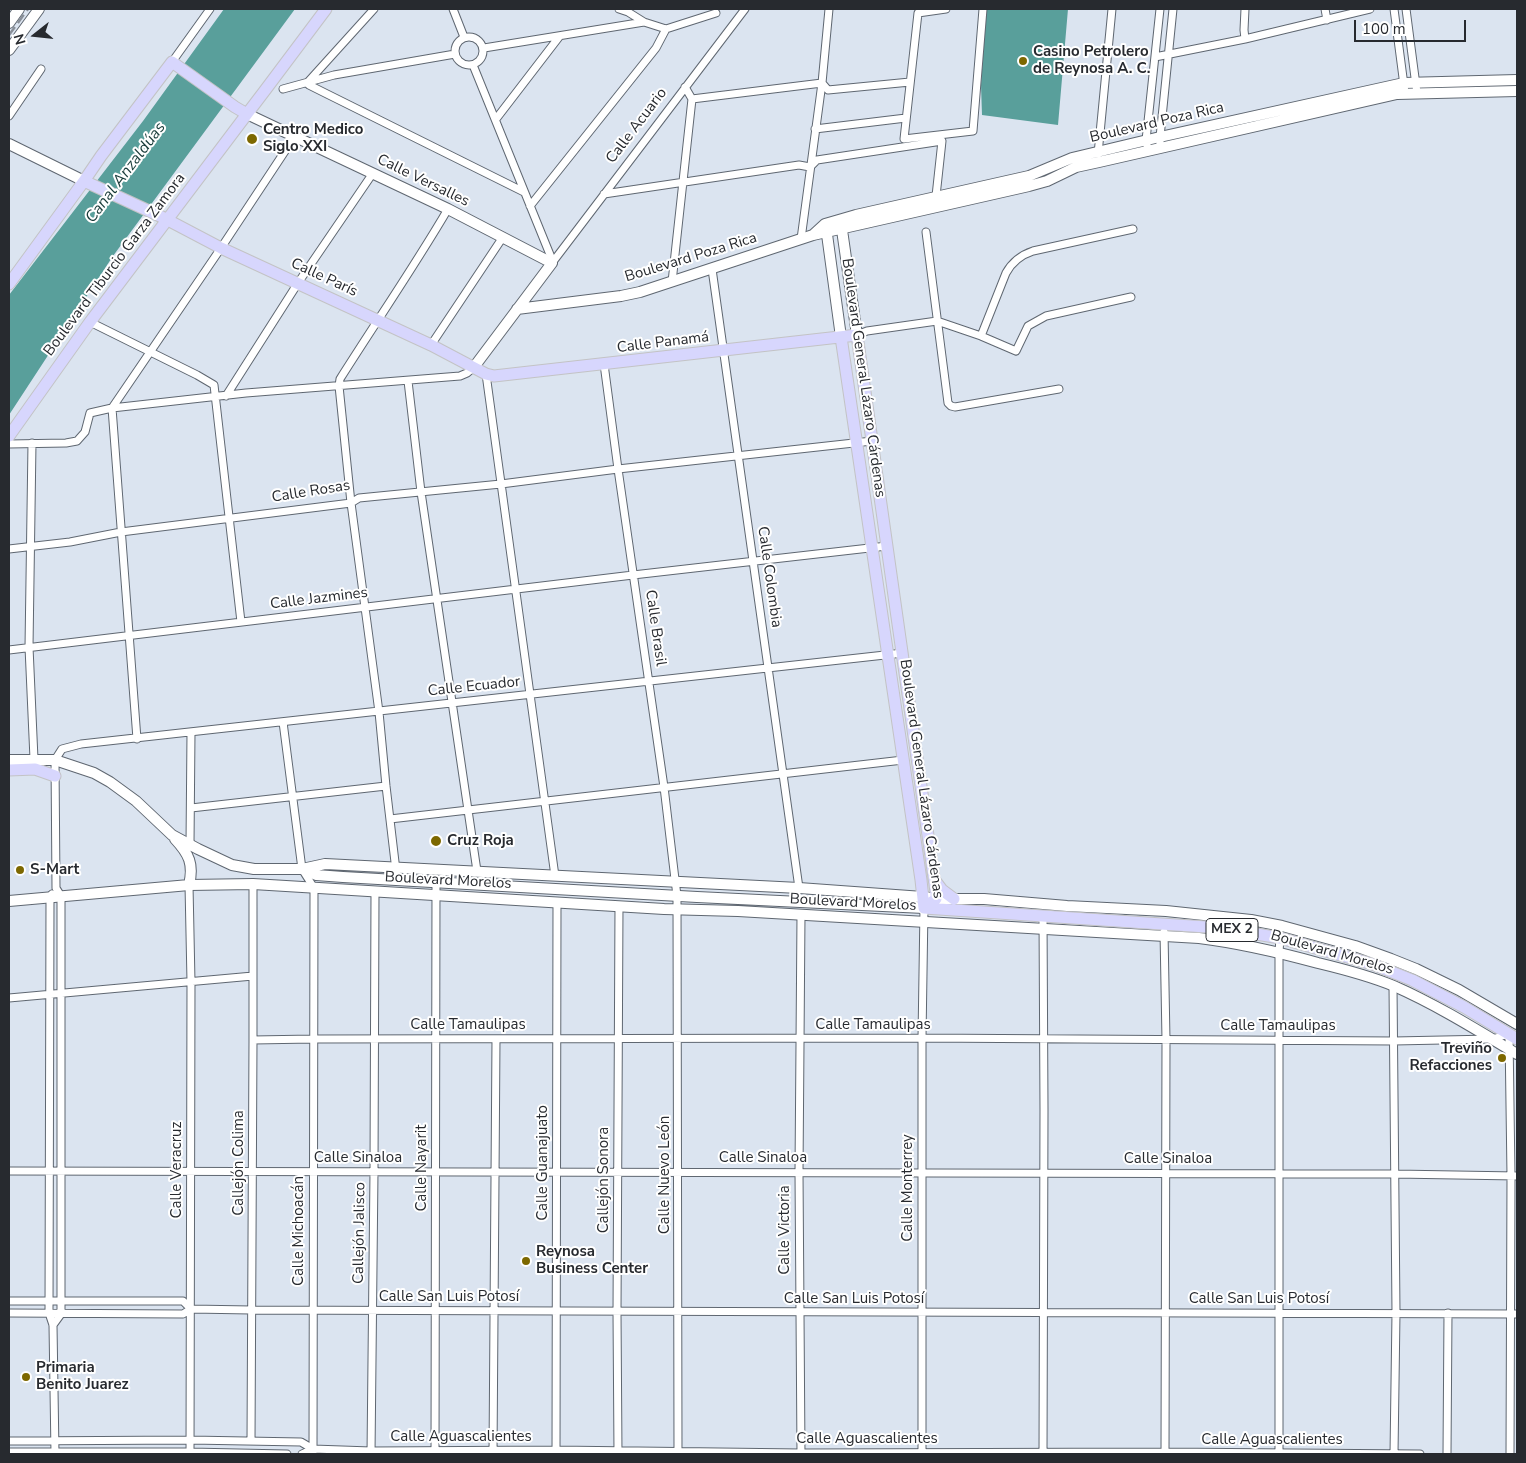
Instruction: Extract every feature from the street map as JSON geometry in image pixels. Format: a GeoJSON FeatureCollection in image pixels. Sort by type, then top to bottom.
{"type":"FeatureCollection","features":[{"type":"Feature","properties":{"kind":"main road"},"geometry":{"type":"LineString","coordinates":[[9,23],[19,9]]}},
{"type":"Feature","properties":{"kind":"main road"},"geometry":{"type":"LineString","coordinates":[[9,50],[39,9]]}},
{"type":"Feature","properties":{"kind":"main road","name":"Boulevard Tiburcio Garza Zamora"},"geometry":{"type":"LineString","coordinates":[[9,436],[241,110],[318,9]]}},
{"type":"Feature","properties":{"kind":"main road"},"geometry":{"type":"LineString","coordinates":[[241,110],[266,90],[326,9]]}},
{"type":"Feature","properties":{"kind":"main road"},"geometry":{"type":"LineString","coordinates":[[9,284],[88,183],[100,156],[175,65]]}},
{"type":"Feature","properties":{"kind":"main road","name":"Calle Versalles"},"geometry":{"type":"LineString","coordinates":[[175,65],[241,110],[448,209],[552,262]]}},
{"type":"Feature","properties":{"kind":"main road","name":"Boulevard Poza Rica"},"geometry":{"type":"LineString","coordinates":[[1462,87],[1517,80]]}},
{"type":"Feature","properties":{"kind":"main road","name":"Boulevard Poza Rica"},"geometry":{"type":"LineString","coordinates":[[841,224],[1028,186],[1046,181],[1098,157],[1147,145],[1160,137],[1405,88],[1462,87],[1517,91]]}},
{"type":"Feature","properties":{"kind":"main road","name":"Boulevard Poza Rica"},"geometry":{"type":"LineString","coordinates":[[1147,145],[1160,148],[1405,88]]}},
{"type":"Feature","properties":{"kind":"main road"},"geometry":{"type":"LineString","coordinates":[[9,144],[88,183]]}},
{"type":"Feature","properties":{"kind":"main road","name":"Boulevard Poza Rica"},"geometry":{"type":"LineString","coordinates":[[517,310],[640,292],[813,235],[826,228],[936,196],[1029,176],[1072,158],[1098,157]]}},
{"type":"Feature","properties":{"kind":"main road","name":"Calle París"},"geometry":{"type":"LineString","coordinates":[[88,183],[221,248],[377,319],[474,367]]}},
{"type":"Feature","properties":{"kind":"main road"},"geometry":{"type":"LineString","coordinates":[[841,224],[857,335]]}},
{"type":"Feature","properties":{"kind":"main road","name":"Boulevard General Lázaro Cárdenas"},"geometry":{"type":"LineString","coordinates":[[826,228],[924,902],[936,899],[935,881],[857,335]]}},
{"type":"Feature","properties":{"kind":"main road","name":"Calle Acuario"},"geometry":{"type":"LineString","coordinates":[[474,367],[552,262]]}},
{"type":"Feature","properties":{"kind":"main road","name":"Calle Panamá"},"geometry":{"type":"LineString","coordinates":[[474,367],[486,374],[502,376],[857,335]]}},
{"type":"Feature","properties":{"kind":"main road","name":"Boulevard Morelos"},"geometry":{"type":"LineString","coordinates":[[9,760],[55,760],[110,782],[136,801],[172,835],[214,857],[241,867],[308,874],[677,896],[924,902]]}},
{"type":"Feature","properties":{"kind":"main road"},"geometry":{"type":"LineString","coordinates":[[903,762],[908,768],[914,790],[922,792]]}},
{"type":"Feature","properties":{"kind":"main road"},"geometry":{"type":"LineString","coordinates":[[9,770],[35,769],[55,776]]}},
{"type":"Feature","properties":{"kind":"main road"},"geometry":{"type":"LineString","coordinates":[[172,835],[184,849],[190,860],[189,885]]}},
{"type":"Feature","properties":{"kind":"main road","name":"Boulevard Morelos"},"geometry":{"type":"LineString","coordinates":[[283,886],[325,864],[477,870],[555,876],[800,888],[1043,916],[1066,912],[1166,910],[1251,920],[1282,926],[1354,946],[1416,969],[1459,990],[1517,1024]]}},
{"type":"Feature","properties":{"kind":"main road"},"geometry":{"type":"LineString","coordinates":[[935,881],[942,890],[954,899]]}},
{"type":"Feature","properties":{"kind":"main road","name":"Boulevard Morelos"},"geometry":{"type":"LineString","coordinates":[[9,901],[56,893],[189,885],[253,884],[1217,940],[1279,952],[1353,972],[1392,986],[1453,1016],[1513,1051]]}},
{"type":"Feature","properties":{"kind":"main road","name":"Boulevard Morelos"},"geometry":{"type":"LineString","coordinates":[[936,899],[984,900],[1164,924],[1221,928],[1280,938],[1372,964],[1412,980],[1457,1003],[1513,1036]]}},
{"type":"Feature","properties":{"kind":"main road"},"geometry":{"type":"LineString","coordinates":[[1249,932],[1251,920]]}},
{"type":"Feature","properties":{"kind":"main road"},"geometry":{"type":"LineString","coordinates":[[1352,958],[1354,946]]}},
{"type":"Feature","properties":{"kind":"street"},"geometry":{"type":"LineString","coordinates":[[175,65],[210,9]]}},
{"type":"Feature","properties":{"kind":"street"},"geometry":{"type":"LineString","coordinates":[[307,82],[374,9]]}},
{"type":"Feature","properties":{"kind":"street"},"geometry":{"type":"LineString","coordinates":[[453,9],[464,37]]}},
{"type":"Feature","properties":{"kind":"street"},"geometry":{"type":"LineString","coordinates":[[619,9],[644,22],[666,29],[716,13]]}},
{"type":"Feature","properties":{"kind":"street","name":"Calle Acuario"},"geometry":{"type":"LineString","coordinates":[[552,262],[745,9]]}},
{"type":"Feature","properties":{"kind":"street"},"geometry":{"type":"LineString","coordinates":[[801,239],[822,83],[829,9]]}},
{"type":"Feature","properties":{"kind":"street"},"geometry":{"type":"LineString","coordinates":[[946,9],[918,13],[904,139],[973,131],[983,9]]}},
{"type":"Feature","properties":{"kind":"street"},"geometry":{"type":"LineString","coordinates":[[1098,157],[1112,9]]}},
{"type":"Feature","properties":{"kind":"street"},"geometry":{"type":"LineString","coordinates":[[1147,145],[1160,9]]}},
{"type":"Feature","properties":{"kind":"street"},"geometry":{"type":"LineString","coordinates":[[1160,148],[1173,9]]}},
{"type":"Feature","properties":{"kind":"street"},"geometry":{"type":"LineString","coordinates":[[1245,9],[1245,39]]}},
{"type":"Feature","properties":{"kind":"street"},"geometry":{"type":"LineString","coordinates":[[1325,9],[1327,20]]}},
{"type":"Feature","properties":{"kind":"street"},"geometry":{"type":"LineString","coordinates":[[1155,57],[1245,39],[1370,9]]}},
{"type":"Feature","properties":{"kind":"street"},"geometry":{"type":"LineString","coordinates":[[1394,9],[1405,88]]}},
{"type":"Feature","properties":{"kind":"street"},"geometry":{"type":"LineString","coordinates":[[1406,9],[1416,88]]}},
{"type":"Feature","properties":{"kind":"street"},"geometry":{"type":"LineString","coordinates":[[484,48],[644,22]]}},
{"type":"Feature","properties":{"kind":"street"},"geometry":{"type":"LineString","coordinates":[[530,206],[656,48],[666,29]]}},
{"type":"Feature","properties":{"kind":"street"},"geometry":{"type":"LineString","coordinates":[[464,37],[477,38],[484,48],[481,59],[473,65],[461,63],[455,54],[455,47],[458,41],[464,37]]}},
{"type":"Feature","properties":{"kind":"street"},"geometry":{"type":"LineString","coordinates":[[496,119],[558,37]]}},
{"type":"Feature","properties":{"kind":"street"},"geometry":{"type":"LineString","coordinates":[[282,90],[334,76],[455,54]]}},
{"type":"Feature","properties":{"kind":"street"},"geometry":{"type":"LineString","coordinates":[[473,65],[552,262]]}},
{"type":"Feature","properties":{"kind":"street"},"geometry":{"type":"LineString","coordinates":[[9,116],[41,69]]}},
{"type":"Feature","properties":{"kind":"street"},"geometry":{"type":"LineString","coordinates":[[307,82],[325,93],[524,192]]}},
{"type":"Feature","properties":{"kind":"street"},"geometry":{"type":"LineString","coordinates":[[822,83],[828,90],[910,82]]}},
{"type":"Feature","properties":{"kind":"street"},"geometry":{"type":"LineString","coordinates":[[692,99],[822,83]]}},
{"type":"Feature","properties":{"kind":"street"},"geometry":{"type":"LineString","coordinates":[[672,282],[692,99],[685,87]]}},
{"type":"Feature","properties":{"kind":"street"},"geometry":{"type":"LineString","coordinates":[[815,129],[906,118]]}},
{"type":"Feature","properties":{"kind":"street"},"geometry":{"type":"LineString","coordinates":[[137,739],[112,408],[295,136]]}},
{"type":"Feature","properties":{"kind":"street"},"geometry":{"type":"LineString","coordinates":[[810,167],[817,160],[942,141],[936,196]]}},
{"type":"Feature","properties":{"kind":"street"},"geometry":{"type":"LineString","coordinates":[[604,194],[684,181],[799,166],[810,167]]}},
{"type":"Feature","properties":{"kind":"street"},"geometry":{"type":"LineString","coordinates":[[226,396],[298,282],[373,173]]}},
{"type":"Feature","properties":{"kind":"street"},"geometry":{"type":"LineString","coordinates":[[398,879],[379,712],[351,503],[339,386],[340,379],[377,319],[421,255],[448,209]]}},
{"type":"Feature","properties":{"kind":"street"},"geometry":{"type":"LineString","coordinates":[[981,336],[1006,273],[1017,259],[1033,252],[1134,229]]}},
{"type":"Feature","properties":{"kind":"street"},"geometry":{"type":"LineString","coordinates":[[926,232],[948,403],[951,406],[955,406],[1059,389]]}},
{"type":"Feature","properties":{"kind":"street"},"geometry":{"type":"LineString","coordinates":[[431,345],[503,237]]}},
{"type":"Feature","properties":{"kind":"street","name":"Calle Colombia"},"geometry":{"type":"LineString","coordinates":[[712,269],[722,351],[800,888]]}},
{"type":"Feature","properties":{"kind":"street"},"geometry":{"type":"LineString","coordinates":[[857,335],[867,331],[937,321],[981,336],[1016,351],[1028,326],[1046,316],[1131,297]]}},
{"type":"Feature","properties":{"kind":"street"},"geometry":{"type":"LineString","coordinates":[[90,322],[208,380],[214,385],[241,622]]}},
{"type":"Feature","properties":{"kind":"street","name":"Calle Brasil"},"geometry":{"type":"LineString","coordinates":[[604,364],[664,787],[677,896]]}},
{"type":"Feature","properties":{"kind":"street"},"geometry":{"type":"LineString","coordinates":[[9,444],[78,441],[86,432],[90,413],[112,408],[216,396],[460,376],[474,367]]}},
{"type":"Feature","properties":{"kind":"street"},"geometry":{"type":"LineString","coordinates":[[486,374],[555,876]]}},
{"type":"Feature","properties":{"kind":"street"},"geometry":{"type":"LineString","coordinates":[[408,381],[437,599],[477,870]]}},
{"type":"Feature","properties":{"kind":"street","name":"Calle Rosas"},"geometry":{"type":"LineString","coordinates":[[9,548],[70,542],[121,532],[351,503],[359,498],[501,484],[872,441]]}},
{"type":"Feature","properties":{"kind":"street"},"geometry":{"type":"LineString","coordinates":[[32,443],[29,647],[34,759]]}},
{"type":"Feature","properties":{"kind":"street","name":"Calle Jazmines"},"geometry":{"type":"LineString","coordinates":[[9,650],[888,546]]}},
{"type":"Feature","properties":{"kind":"street","name":"Calle Ecuador"},"geometry":{"type":"LineString","coordinates":[[55,760],[62,749],[81,744],[903,652]]}},
{"type":"Feature","properties":{"kind":"street"},"geometry":{"type":"LineString","coordinates":[[283,722],[292,797],[308,874],[314,888]]}},
{"type":"Feature","properties":{"kind":"street"},"geometry":{"type":"LineString","coordinates":[[190,844],[191,733]]}},
{"type":"Feature","properties":{"kind":"street"},"geometry":{"type":"LineString","coordinates":[[53,1325],[61,1314],[62,1171],[62,993],[56,893],[55,760]]}},
{"type":"Feature","properties":{"kind":"street"},"geometry":{"type":"LineString","coordinates":[[390,819],[664,787],[903,762]]}},
{"type":"Feature","properties":{"kind":"street"},"geometry":{"type":"LineString","coordinates":[[191,808],[386,786]]}},
{"type":"Feature","properties":{"kind":"street","name":"Calle Nayarit"},"geometry":{"type":"LineString","coordinates":[[435,1452],[436,882]]}},
{"type":"Feature","properties":{"kind":"street","name":"Callejón Colima"},"geometry":{"type":"LineString","coordinates":[[251,1441],[253,884]]}},
{"type":"Feature","properties":{"kind":"street","name":"Calle Veracruz"},"geometry":{"type":"LineString","coordinates":[[189,885],[191,982],[190,1453]]}},
{"type":"Feature","properties":{"kind":"street","name":"Calle Michoacán"},"geometry":{"type":"LineString","coordinates":[[313,1452],[314,888]]}},
{"type":"Feature","properties":{"kind":"street","name":"Callejón Jalisco"},"geometry":{"type":"LineString","coordinates":[[371,1452],[375,892]]}},
{"type":"Feature","properties":{"kind":"street"},"geometry":{"type":"LineString","coordinates":[[55,1453],[53,1325],[49,1314],[49,1301],[50,994],[56,893]]}},
{"type":"Feature","properties":{"kind":"street","name":"Calle Nuevo León"},"geometry":{"type":"LineString","coordinates":[[677,896],[678,1453]]}},
{"type":"Feature","properties":{"kind":"street","name":"Calle Guanajuato"},"geometry":{"type":"LineString","coordinates":[[556,1452],[557,902]]}},
{"type":"Feature","properties":{"kind":"street","name":"Calle Monterrey"},"geometry":{"type":"LineString","coordinates":[[922,1454],[922,1038],[924,902]]}},
{"type":"Feature","properties":{"kind":"street","name":"Callejón Sonora"},"geometry":{"type":"LineString","coordinates":[[618,1453],[619,906]]}},
{"type":"Feature","properties":{"kind":"street","name":"Calle Victoria"},"geometry":{"type":"LineString","coordinates":[[801,915],[799,1172],[801,1453]]}},
{"type":"Feature","properties":{"kind":"street"},"geometry":{"type":"LineString","coordinates":[[1043,916],[1043,1453]]}},
{"type":"Feature","properties":{"kind":"street"},"geometry":{"type":"LineString","coordinates":[[1164,924],[1166,1040],[1165,1453]]}},
{"type":"Feature","properties":{"kind":"street"},"geometry":{"type":"LineString","coordinates":[[1279,1454],[1280,938]]}},
{"type":"Feature","properties":{"kind":"street"},"geometry":{"type":"LineString","coordinates":[[9,998],[253,976]]}},
{"type":"Feature","properties":{"kind":"street"},"geometry":{"type":"LineString","coordinates":[[1392,986],[1396,1313],[1394,1454]]}},
{"type":"Feature","properties":{"kind":"street"},"geometry":{"type":"LineString","coordinates":[[1510,1454],[1514,1314],[1513,1036]]}},
{"type":"Feature","properties":{"kind":"street","name":"Calle Tamaulipas"},"geometry":{"type":"LineString","coordinates":[[253,1040],[922,1038],[1394,1041],[1492,1039],[1513,1036]]}},
{"type":"Feature","properties":{"kind":"street"},"geometry":{"type":"LineString","coordinates":[[494,1452],[496,1039]]}},
{"type":"Feature","properties":{"kind":"street","name":"Calle Sinaloa"},"geometry":{"type":"LineString","coordinates":[[9,1171],[1279,1173],[1514,1176]]}},
{"type":"Feature","properties":{"kind":"street","name":"Calle San Luis Potosí"},"geometry":{"type":"LineString","coordinates":[[9,1301],[183,1301],[191,1309]]}},
{"type":"Feature","properties":{"kind":"street","name":"Calle San Luis Potosí"},"geometry":{"type":"LineString","coordinates":[[9,1313],[183,1314],[191,1309],[800,1313],[1280,1312],[1514,1314]]}},
{"type":"Feature","properties":{"kind":"street"},"geometry":{"type":"LineString","coordinates":[[1447,1454],[1448,1313]]}},
{"type":"Feature","properties":{"kind":"street","name":"Calle Aguascalientes"},"geometry":{"type":"LineString","coordinates":[[9,1441],[191,1440],[301,1442],[313,1452]]}},
{"type":"Feature","properties":{"kind":"street"},"geometry":{"type":"LineString","coordinates":[[9,1452],[287,1454]]}},
{"type":"Feature","properties":{"kind":"street","name":"Calle Aguascalientes"},"geometry":{"type":"LineString","coordinates":[[302,1454],[313,1452],[1420,1454]]}},
{"type":"Feature","properties":{"kind":"water","name":"Canal Anzaldúas"},"geometry":{"type":"Polygon","coordinates":[[[224,9],[295,9],[113,256],[9,415],[9,295],[143,121],[224,9]]]}},
{"type":"Feature","properties":{"kind":"water","name":"Casino Petrolero de Reynosa A. C."},"geometry":{"type":"Polygon","coordinates":[[[986,9],[1068,9],[1058,125],[982,115],[981,85],[986,9]]]}},
{"type":"Feature","properties":{"kind":"railway"},"geometry":{"type":"LineString","coordinates":[[9,35],[28,9]]}},
{"type":"Feature","properties":{"kind":"place","name":"Casino Petrolero de Reynosa A. C."},"geometry":{"type":"Point","coordinates":[1023,61]}},
{"type":"Feature","properties":{"kind":"place","name":"Centro Medico Siglo XXI"},"geometry":{"type":"Point","coordinates":[252,139]}},
{"type":"Feature","properties":{"kind":"place","name":"Cruz Roja"},"geometry":{"type":"Point","coordinates":[436,841]}},
{"type":"Feature","properties":{"kind":"place","name":"S-Mart"},"geometry":{"type":"Point","coordinates":[20,870]}},
{"type":"Feature","properties":{"kind":"place","name":"Treviño Refacciones"},"geometry":{"type":"Point","coordinates":[1502,1058]}},
{"type":"Feature","properties":{"kind":"place","name":"Reynosa Business Center"},"geometry":{"type":"Point","coordinates":[526,1261]}},
{"type":"Feature","properties":{"kind":"place","name":"Primaria Benito Juarez"},"geometry":{"type":"Point","coordinates":[26,1377]}}]}
